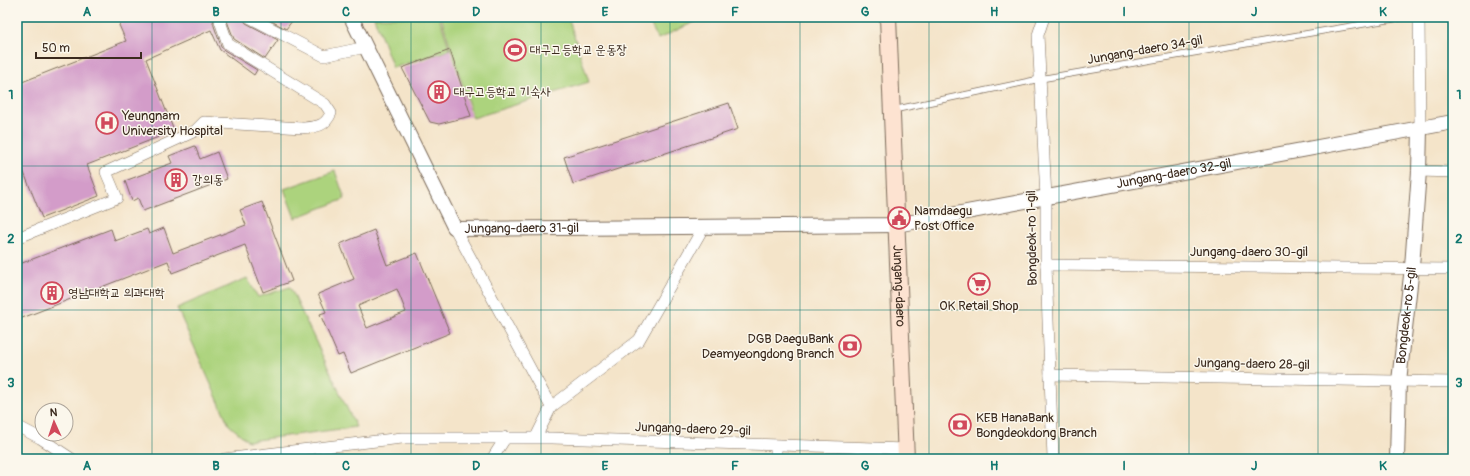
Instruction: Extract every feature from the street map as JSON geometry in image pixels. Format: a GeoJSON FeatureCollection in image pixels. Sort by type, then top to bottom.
{"type":"FeatureCollection","features":[{"type":"Feature","properties":{"kind":"main road","name":"Jungang-daero"},"geometry":{"type":"LineString","coordinates":[[888,17],[906,454]]}},
{"type":"Feature","properties":{"kind":"street"},"geometry":{"type":"LineString","coordinates":[[17,238],[117,198],[106,172],[195,131],[204,122],[302,128],[317,127],[328,120],[332,113],[325,104],[228,44],[220,21],[221,17]]}},
{"type":"Feature","properties":{"kind":"street"},"geometry":{"type":"LineString","coordinates":[[250,17],[324,56],[366,47]]}},
{"type":"Feature","properties":{"kind":"street","name":"Jungang-daero 31-gil"},"geometry":{"type":"LineString","coordinates":[[351,17],[454,227],[458,229],[896,226]]}},
{"type":"Feature","properties":{"kind":"street","name":"Bongdeok-ro 1-gil"},"geometry":{"type":"LineString","coordinates":[[1044,17],[1038,35],[1046,198],[1046,265],[1052,459]]}},
{"type":"Feature","properties":{"kind":"street","name":"Bongdeok-ro 5-gil"},"geometry":{"type":"LineString","coordinates":[[1397,459],[1399,381],[1412,267],[1419,171],[1419,17]]}},
{"type":"Feature","properties":{"kind":"street","name":"Jungang-daero 32-gil"},"geometry":{"type":"LineString","coordinates":[[896,226],[1453,122]]}},
{"type":"Feature","properties":{"kind":"street"},"geometry":{"type":"LineString","coordinates":[[1419,171],[1453,172]]}},
{"type":"Feature","properties":{"kind":"street"},"geometry":{"type":"LineString","coordinates":[[454,227],[551,408]]}},
{"type":"Feature","properties":{"kind":"street"},"geometry":{"type":"LineString","coordinates":[[536,437],[551,408],[639,340],[703,228]]}},
{"type":"Feature","properties":{"kind":"street","name":"Jungang-daero 30-gil"},"geometry":{"type":"LineString","coordinates":[[1046,265],[1412,267],[1453,269]]}},
{"type":"Feature","properties":{"kind":"street","name":"Jungang-daero 28-gil"},"geometry":{"type":"LineString","coordinates":[[1050,375],[1453,382]]}},
{"type":"Feature","properties":{"kind":"street"},"geometry":{"type":"LineString","coordinates":[[17,426],[40,438],[72,459]]}},
{"type":"Feature","properties":{"kind":"street"},"geometry":{"type":"LineString","coordinates":[[492,459],[506,437]]}},
{"type":"Feature","properties":{"kind":"street","name":"Jungang-daero 29-gil"},"geometry":{"type":"LineString","coordinates":[[224,459],[402,438],[506,437],[776,446],[906,454]]}},
{"type":"Feature","properties":{"kind":"street"},"geometry":{"type":"LineString","coordinates":[[776,446],[776,459]]}},
{"type":"Feature","properties":{"kind":"lane","name":"Jungang-daero 34-gil"},"geometry":{"type":"LineString","coordinates":[[891,110],[1040,79],[1405,17]]}},
{"type":"Feature","properties":{"kind":"green space"},"geometry":{"type":"Polygon","coordinates":[[[374,17],[439,17],[450,50],[393,68],[374,17]]]}},
{"type":"Feature","properties":{"kind":"green space","name":"대구고등학교 운동장"},"geometry":{"type":"Polygon","coordinates":[[[441,17],[568,17],[589,82],[473,118],[441,17]]]}},
{"type":"Feature","properties":{"kind":"green space"},"geometry":{"type":"Polygon","coordinates":[[[647,17],[705,17],[658,39],[647,17]]]}},
{"type":"Feature","properties":{"kind":"green space"},"geometry":{"type":"Polygon","coordinates":[[[335,171],[345,199],[295,218],[284,189],[335,171]]]}},
{"type":"Feature","properties":{"kind":"green space"},"geometry":{"type":"Polygon","coordinates":[[[247,278],[258,297],[290,287],[356,427],[248,441],[229,425],[177,308],[247,278]]]}},
{"type":"Feature","properties":{"kind":"building"},"geometry":{"type":"Polygon","coordinates":[[[126,17],[214,17],[213,23],[221,46],[224,50],[257,70],[254,75],[220,50],[211,30],[146,59],[174,131],[87,165],[99,196],[42,218],[17,155],[17,84],[126,41],[119,25],[126,17]]]}},
{"type":"Feature","properties":{"kind":"building"},"geometry":{"type":"Polygon","coordinates":[[[228,17],[242,17],[246,23],[278,40],[265,59],[234,39],[227,21],[228,17]]]}},
{"type":"Feature","properties":{"kind":"building"},"geometry":{"type":"Polygon","coordinates":[[[264,17],[295,17],[286,29],[264,17]]]}},
{"type":"Feature","properties":{"kind":"building","name":"대구고등학교 기숙사"},"geometry":{"type":"Polygon","coordinates":[[[450,50],[471,116],[439,124],[430,122],[402,68],[450,50]]]}},
{"type":"Feature","properties":{"kind":"building"},"geometry":{"type":"Polygon","coordinates":[[[729,103],[738,129],[573,184],[564,157],[729,103]]]}},
{"type":"Feature","properties":{"kind":"building","name":"강의동"},"geometry":{"type":"Polygon","coordinates":[[[195,146],[200,159],[217,152],[227,179],[143,211],[138,198],[132,201],[125,181],[172,163],[169,156],[195,146]]]}},
{"type":"Feature","properties":{"kind":"building","name":"영남대학교 의과대학"},"geometry":{"type":"Polygon","coordinates":[[[262,202],[292,281],[263,292],[245,245],[172,273],[168,261],[17,320],[17,265],[111,229],[115,241],[147,229],[149,234],[164,228],[173,253],[246,225],[240,210],[262,202]]]}},
{"type":"Feature","properties":{"kind":"building"},"geometry":{"type":"Polygon","coordinates":[[[374,230],[387,265],[417,253],[450,333],[351,373],[343,354],[338,356],[320,314],[326,312],[318,294],[354,279],[340,244],[374,230]],[[397,289],[358,306],[367,328],[406,312],[397,289]]]}},
{"type":"Feature","properties":{"kind":"place","name":"대구고등학교 운동장"},"geometry":{"type":"Point","coordinates":[515,50]}},
{"type":"Feature","properties":{"kind":"place","name":"대구고등학교 기숙사"},"geometry":{"type":"Point","coordinates":[439,92]}},
{"type":"Feature","properties":{"kind":"place","name":"Yeungnam University Hospital"},"geometry":{"type":"Point","coordinates":[107,123]}},
{"type":"Feature","properties":{"kind":"place","name":"강의동"},"geometry":{"type":"Point","coordinates":[176,180]}},
{"type":"Feature","properties":{"kind":"place","name":"Namdaegu Post Office"},"geometry":{"type":"Point","coordinates":[899,218]}},
{"type":"Feature","properties":{"kind":"place","name":"OK Retail Shop"},"geometry":{"type":"Point","coordinates":[979,284]}},
{"type":"Feature","properties":{"kind":"place","name":"영남대학교 의과대학"},"geometry":{"type":"Point","coordinates":[52,293]}},
{"type":"Feature","properties":{"kind":"place","name":"DGB DaeguBank Deamyeongdong Branch"},"geometry":{"type":"Point","coordinates":[850,346]}},
{"type":"Feature","properties":{"kind":"place","name":"KEB HanaBank Bongdeokdong Branch"},"geometry":{"type":"Point","coordinates":[960,425]}}]}
